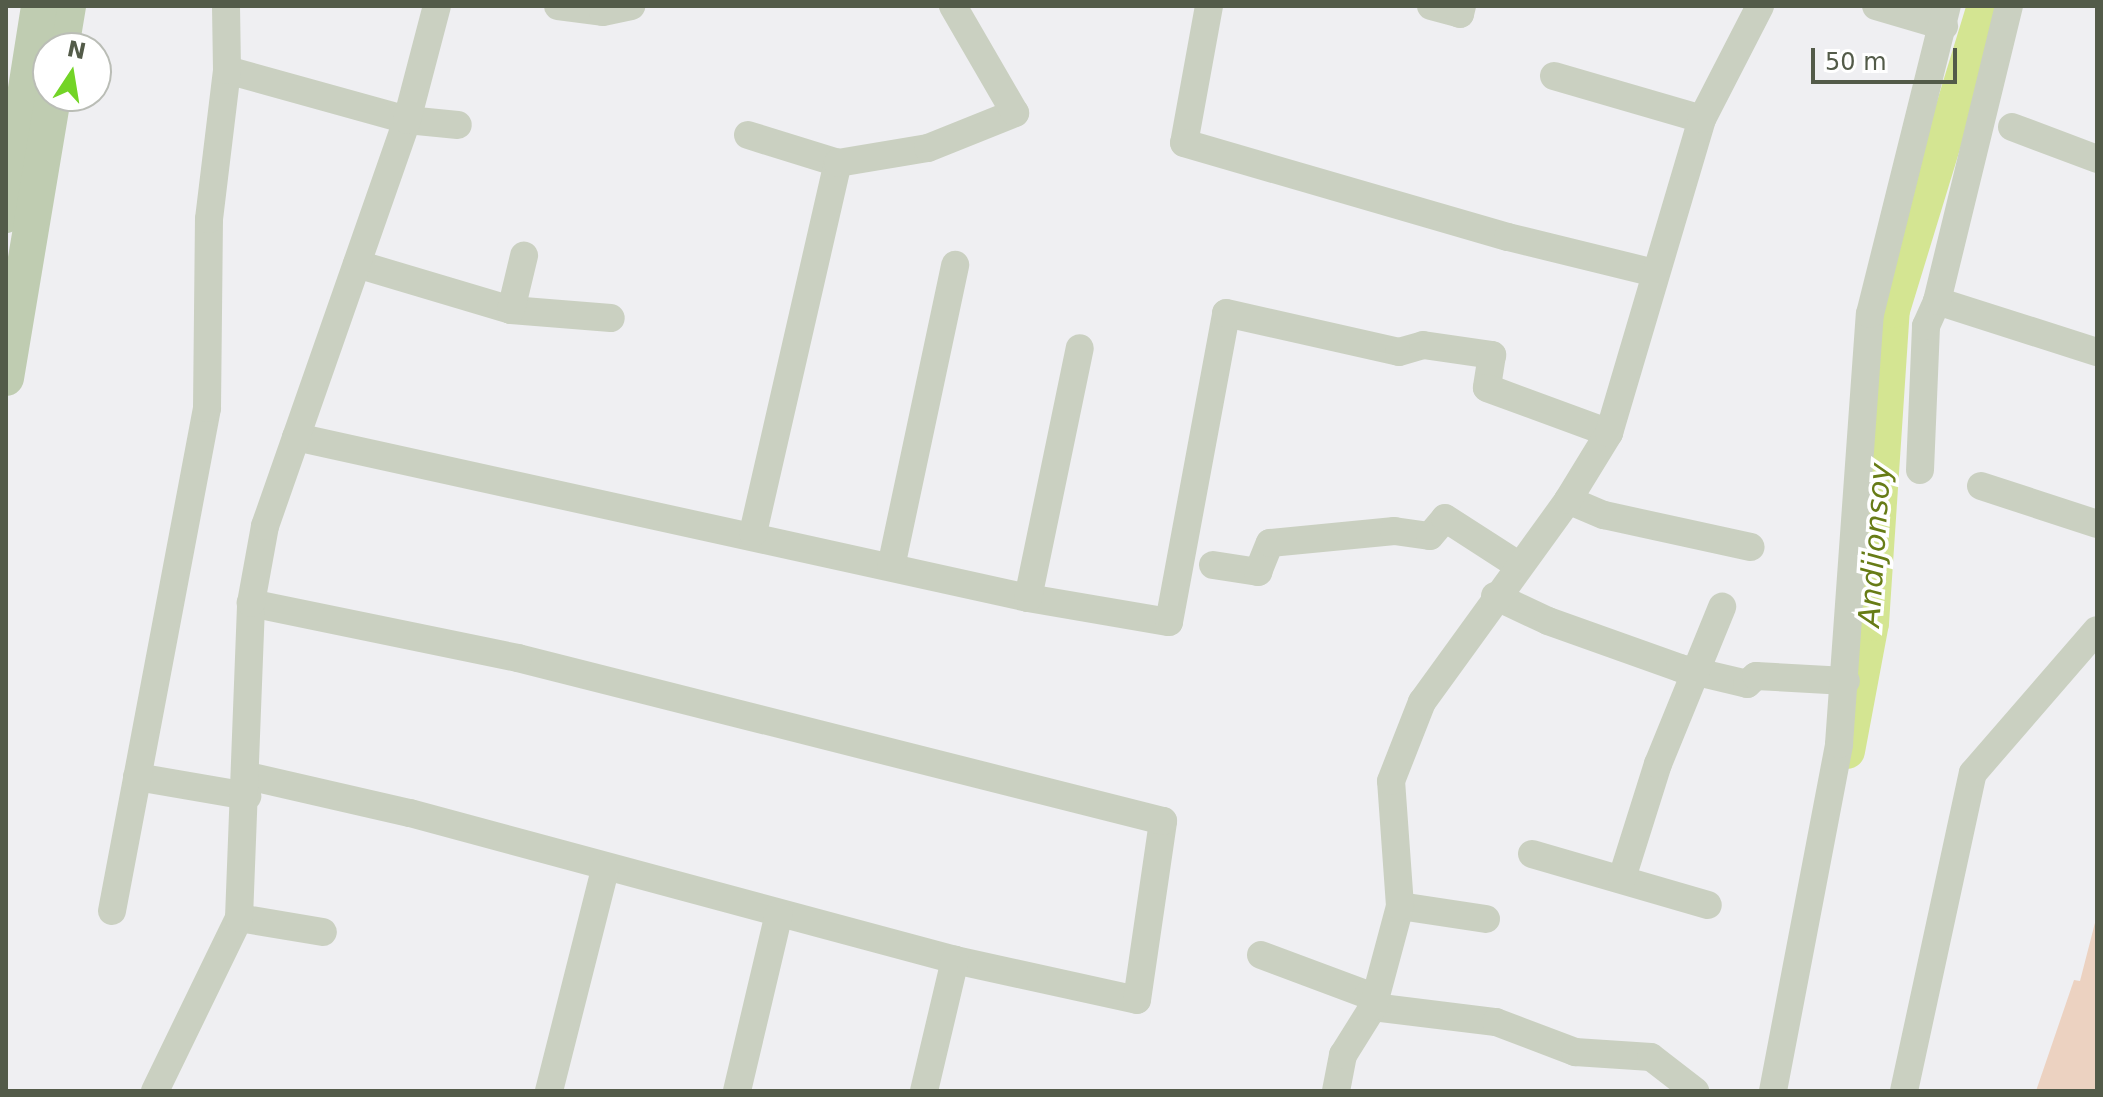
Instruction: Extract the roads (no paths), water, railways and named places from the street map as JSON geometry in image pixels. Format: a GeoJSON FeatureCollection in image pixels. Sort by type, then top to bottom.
{"type":"FeatureCollection","features":[{"type":"Feature","properties":{"kind":"main road"},"geometry":{"type":"LineString","coordinates":[[6,215],[12,134],[39,6]]}},
{"type":"Feature","properties":{"kind":"main road"},"geometry":{"type":"LineString","coordinates":[[64,32],[68,6]]}},
{"type":"Feature","properties":{"kind":"main road"},"geometry":{"type":"LineString","coordinates":[[6,378],[50,112]]}},
{"type":"Feature","properties":{"kind":"street"},"geometry":{"type":"LineString","coordinates":[[112,911],[207,408],[209,219],[227,70],[226,6]]}},
{"type":"Feature","properties":{"kind":"street"},"geometry":{"type":"LineString","coordinates":[[155,1091],[239,918],[248,786],[251,603],[265,526],[407,120],[437,6]]}},
{"type":"Feature","properties":{"kind":"street"},"geometry":{"type":"LineString","coordinates":[[558,6],[603,12],[631,6]]}},
{"type":"Feature","properties":{"kind":"street"},"geometry":{"type":"LineString","coordinates":[[748,135],[838,163],[928,148],[1015,113],[953,6]]}},
{"type":"Feature","properties":{"kind":"street"},"geometry":{"type":"LineString","coordinates":[[1209,6],[1184,143],[1508,237],[1655,273]]}},
{"type":"Feature","properties":{"kind":"street"},"geometry":{"type":"LineString","coordinates":[[1431,6],[1460,14],[1462,6]]}},
{"type":"Feature","properties":{"kind":"street"},"geometry":{"type":"LineString","coordinates":[[1336,1091],[1343,1055],[1373,1007],[1400,906],[1391,781],[1422,702],[1495,596],[1568,500],[1609,433],[1702,119],[1760,6]]}},
{"type":"Feature","properties":{"kind":"street"},"geometry":{"type":"LineString","coordinates":[[1773,1091],[1839,744],[1846,681],[1870,314],[1946,16],[1876,6]]}},
{"type":"Feature","properties":{"kind":"street"},"geometry":{"type":"LineString","coordinates":[[1920,470],[1926,326],[1937,301],[2009,6]]}},
{"type":"Feature","properties":{"kind":"street"},"geometry":{"type":"LineString","coordinates":[[227,70],[407,120],[458,125]]}},
{"type":"Feature","properties":{"kind":"street"},"geometry":{"type":"LineString","coordinates":[[1554,76],[1702,119]]}},
{"type":"Feature","properties":{"kind":"street"},"geometry":{"type":"LineString","coordinates":[[2012,127],[2097,159]]}},
{"type":"Feature","properties":{"kind":"street"},"geometry":{"type":"LineString","coordinates":[[753,533],[838,163]]}},
{"type":"Feature","properties":{"kind":"street"},"geometry":{"type":"LineString","coordinates":[[511,310],[524,256]]}},
{"type":"Feature","properties":{"kind":"street"},"geometry":{"type":"LineString","coordinates":[[357,264],[511,310],[611,318]]}},
{"type":"Feature","properties":{"kind":"street"},"geometry":{"type":"LineString","coordinates":[[891,567],[955,265]]}},
{"type":"Feature","properties":{"kind":"street"},"geometry":{"type":"LineString","coordinates":[[1937,301],[2097,352]]}},
{"type":"Feature","properties":{"kind":"street"},"geometry":{"type":"LineString","coordinates":[[296,437],[753,533],[1028,598],[1169,622],[1226,313],[1399,352],[1423,345],[1492,355],[1487,388],[1609,433]]}},
{"type":"Feature","properties":{"kind":"street"},"geometry":{"type":"LineString","coordinates":[[1028,598],[1080,348]]}},
{"type":"Feature","properties":{"kind":"street"},"geometry":{"type":"LineString","coordinates":[[1981,486],[2097,524]]}},
{"type":"Feature","properties":{"kind":"street"},"geometry":{"type":"LineString","coordinates":[[1568,500],[1604,515],[1751,547]]}},
{"type":"Feature","properties":{"kind":"street"},"geometry":{"type":"LineString","coordinates":[[1213,565],[1258,572],[1270,543],[1394,531],[1430,536],[1445,518],[1518,565]]}},
{"type":"Feature","properties":{"kind":"street"},"geometry":{"type":"LineString","coordinates":[[1495,596],[1548,621],[1747,684],[1756,676],[1846,681]]}},
{"type":"Feature","properties":{"kind":"street"},"geometry":{"type":"LineString","coordinates":[[137,777],[248,786],[410,813],[605,869],[955,960],[1137,1000],[1163,821],[518,658],[251,603]]}},
{"type":"Feature","properties":{"kind":"street"},"geometry":{"type":"LineString","coordinates":[[1622,878],[1658,764],[1699,671],[1722,607]]}},
{"type":"Feature","properties":{"kind":"street"},"geometry":{"type":"LineString","coordinates":[[1904,1091],[1973,773],[2097,630]]}},
{"type":"Feature","properties":{"kind":"street"},"geometry":{"type":"LineString","coordinates":[[1532,854],[1708,905]]}},
{"type":"Feature","properties":{"kind":"street"},"geometry":{"type":"LineString","coordinates":[[549,1091],[605,869]]}},
{"type":"Feature","properties":{"kind":"street"},"geometry":{"type":"LineString","coordinates":[[1400,906],[1486,919]]}},
{"type":"Feature","properties":{"kind":"street"},"geometry":{"type":"LineString","coordinates":[[737,1091],[779,914]]}},
{"type":"Feature","properties":{"kind":"street"},"geometry":{"type":"LineString","coordinates":[[239,918],[323,932]]}},
{"type":"Feature","properties":{"kind":"street"},"geometry":{"type":"LineString","coordinates":[[1261,955],[1368,995],[1373,1007]]}},
{"type":"Feature","properties":{"kind":"street"},"geometry":{"type":"LineString","coordinates":[[924,1091],[955,960]]}},
{"type":"Feature","properties":{"kind":"street"},"geometry":{"type":"LineString","coordinates":[[1373,1007],[1496,1022],[1575,1052],[1651,1057],[1695,1091]]}},
{"type":"Feature","properties":{"kind":"waterway","name":"Andijonsoy"},"geometry":{"type":"LineString","coordinates":[[1847,751],[1871,623],[1892,310],[1985,6]]}}]}
